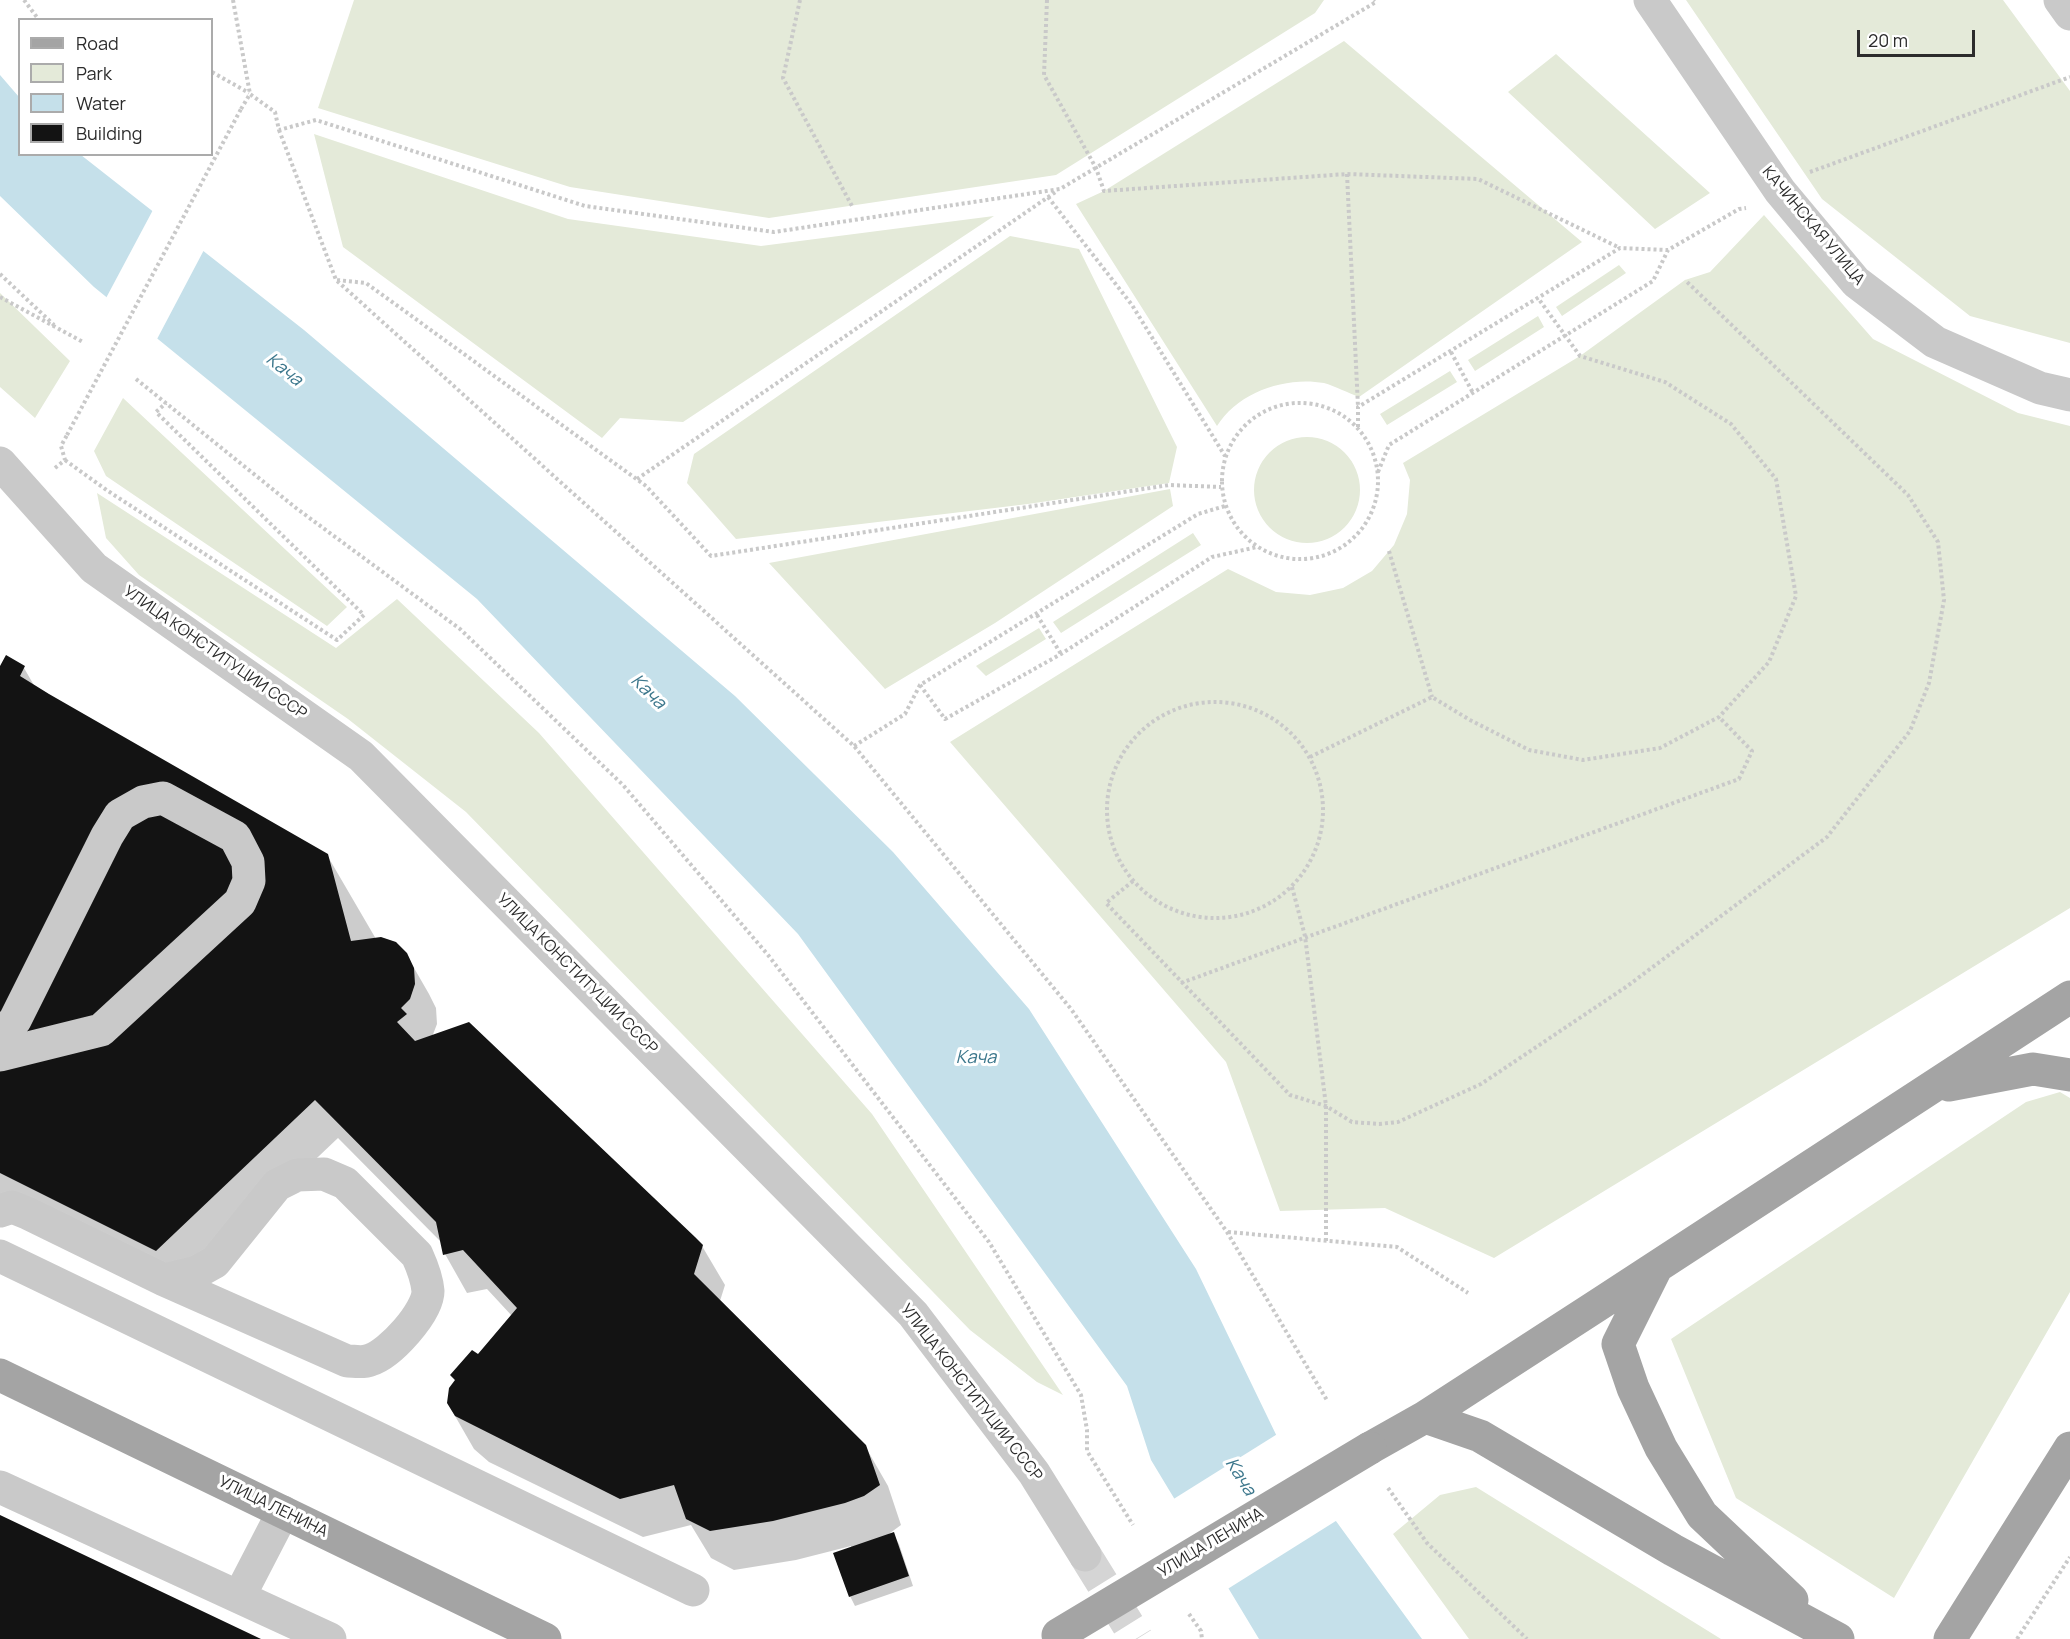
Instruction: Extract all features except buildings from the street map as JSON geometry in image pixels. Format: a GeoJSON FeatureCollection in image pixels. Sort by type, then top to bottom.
{"type":"FeatureCollection","features":[{"type":"Feature","properties":{"kind":"main road","name":"УЛИЦА ЛЕНИНА"},"geometry":{"type":"LineString","coordinates":[[1055,1637],[1425,1417],[2070,997]]}},
{"type":"Feature","properties":{"kind":"main road"},"geometry":{"type":"LineString","coordinates":[[1935,1087],[2033,1069],[2070,1075]]}},
{"type":"Feature","properties":{"kind":"main road"},"geometry":{"type":"LineString","coordinates":[[1656,1268],[1618,1344],[1642,1408],[1661,1448],[1702,1515],[1831,1635]]}},
{"type":"Feature","properties":{"kind":"main road","name":"УЛИЦА ЛЕНИНА"},"geometry":{"type":"LineString","coordinates":[[0,1374],[545,1639]]}},
{"type":"Feature","properties":{"kind":"main road"},"geometry":{"type":"LineString","coordinates":[[1425,1417],[1480,1436],[1673,1550],[1831,1635]]}},
{"type":"Feature","properties":{"kind":"main road"},"geometry":{"type":"LineString","coordinates":[[1951,1638],[2070,1448]]}},
{"type":"Feature","properties":{"kind":"street","name":"КАЧИНСКАЯ УЛИЦА"},"geometry":{"type":"LineString","coordinates":[[1650,0],[1780,191],[1856,282],[1935,342],[2040,388],[2070,395]]}},
{"type":"Feature","properties":{"kind":"street"},"geometry":{"type":"LineString","coordinates":[[2060,0],[2070,14]]}},
{"type":"Feature","properties":{"kind":"street","name":"УЛИЦА КОНСТИТУЦИИ СССР"},"geometry":{"type":"LineString","coordinates":[[0,464],[94,568],[360,756],[913,1314],[1034,1473],[1084,1555]]}},
{"type":"Feature","properties":{"kind":"street"},"geometry":{"type":"LineString","coordinates":[[0,1036],[15,1020],[106,836],[120,815],[143,802],[163,798],[235,837],[248,862],[249,881],[240,902],[101,1030],[0,1055]]}},
{"type":"Feature","properties":{"kind":"street"},"geometry":{"type":"LineString","coordinates":[[0,1211],[12,1207],[27,1213],[164,1280],[347,1361],[370,1361],[389,1348],[421,1314],[428,1292],[417,1255],[345,1183],[324,1174],[297,1175],[277,1185],[215,1262],[197,1272],[164,1280]]}},
{"type":"Feature","properties":{"kind":"street"},"geometry":{"type":"LineString","coordinates":[[0,1256],[693,1590]]}},
{"type":"Feature","properties":{"kind":"street"},"geometry":{"type":"LineString","coordinates":[[0,1487],[330,1639]]}},
{"type":"Feature","properties":{"kind":"street"},"geometry":{"type":"LineString","coordinates":[[239,1597],[283,1512]]}},
{"type":"Feature","properties":{"kind":"path"},"geometry":{"type":"LineString","coordinates":[[24,0],[38,18]]}},
{"type":"Feature","properties":{"kind":"path"},"geometry":{"type":"LineString","coordinates":[[166,403],[156,412],[364,615],[337,640],[108,491],[65,460],[61,446],[250,94],[233,0]]}},
{"type":"Feature","properties":{"kind":"path"},"geometry":{"type":"LineString","coordinates":[[800,0],[783,78],[852,206]]}},
{"type":"Feature","properties":{"kind":"path"},"geometry":{"type":"LineString","coordinates":[[1047,0],[1044,75],[1096,168],[1104,191],[1347,174],[1478,179],[1620,248],[1668,250],[1739,208]]}},
{"type":"Feature","properties":{"kind":"path"},"geometry":{"type":"LineString","coordinates":[[637,478],[1060,189],[1376,2],[1374,0]]}},
{"type":"Feature","properties":{"kind":"path"},"geometry":{"type":"LineString","coordinates":[[213,73],[275,112],[279,130],[336,280],[854,746],[1071,1009],[1227,1232],[1328,1402]]}},
{"type":"Feature","properties":{"kind":"path"},"geometry":{"type":"LineString","coordinates":[[1801,175],[2070,77]]}},
{"type":"Feature","properties":{"kind":"path"},"geometry":{"type":"LineString","coordinates":[[279,130],[316,120],[585,206],[774,231],[1060,189]]}},
{"type":"Feature","properties":{"kind":"path"},"geometry":{"type":"LineString","coordinates":[[1347,174],[1358,428]]}},
{"type":"Feature","properties":{"kind":"path"},"geometry":{"type":"LineString","coordinates":[[1048,197],[1132,305],[1225,456]]}},
{"type":"Feature","properties":{"kind":"path"},"geometry":{"type":"LineString","coordinates":[[1358,407],[1620,248]]}},
{"type":"Feature","properties":{"kind":"path"},"geometry":{"type":"LineString","coordinates":[[1378,473],[1389,445],[1653,281],[1668,250]]}},
{"type":"Feature","properties":{"kind":"path"},"geometry":{"type":"LineString","coordinates":[[0,274],[59,330]]}},
{"type":"Feature","properties":{"kind":"path"},"geometry":{"type":"LineString","coordinates":[[336,280],[366,283],[637,478],[711,556],[1169,485],[1221,488]]}},
{"type":"Feature","properties":{"kind":"path"},"geometry":{"type":"LineString","coordinates":[[1133,881],[1106,903],[1290,1095],[1326,1106],[1352,1122],[1379,1124],[1398,1122],[1481,1084],[1626,987],[1827,837],[1910,731],[1929,683],[1944,600],[1938,542],[1908,495],[1684,280]]}},
{"type":"Feature","properties":{"kind":"path"},"geometry":{"type":"LineString","coordinates":[[0,297],[82,342]]}},
{"type":"Feature","properties":{"kind":"path"},"geometry":{"type":"LineString","coordinates":[[1389,551],[1432,697],[1470,720],[1529,750],[1583,760],[1660,748],[1719,717],[1769,662],[1796,596],[1776,479],[1731,424],[1665,382],[1580,356],[1538,298]]}},
{"type":"Feature","properties":{"kind":"path"},"geometry":{"type":"LineString","coordinates":[[1450,352],[1473,393]]}},
{"type":"Feature","properties":{"kind":"path"},"geometry":{"type":"LineString","coordinates":[[136,379],[296,508],[460,629],[623,784],[768,955],[989,1242],[1081,1395],[1087,1430],[1087,1451],[1133,1525]]}},
{"type":"Feature","properties":{"kind":"path"},"geometry":{"type":"LineString","coordinates":[[1311,403],[1336,411],[1358,428],[1373,451],[1378,473],[1376,505],[1363,529],[1344,547],[1318,558],[1291,560],[1265,552],[1243,537],[1225,506],[1221,488],[1225,456],[1238,432],[1258,414],[1283,404],[1311,403]]}},
{"type":"Feature","properties":{"kind":"path"},"geometry":{"type":"LineString","coordinates":[[50,472],[65,460]]}},
{"type":"Feature","properties":{"kind":"path"},"geometry":{"type":"LineString","coordinates":[[854,746],[906,714],[920,685],[1198,514],[1225,506]]}},
{"type":"Feature","properties":{"kind":"path"},"geometry":{"type":"LineString","coordinates":[[920,685],[945,718],[1061,654],[1212,557],[1257,547]]}},
{"type":"Feature","properties":{"kind":"path"},"geometry":{"type":"LineString","coordinates":[[1037,615],[1061,654]]}},
{"type":"Feature","properties":{"kind":"path"},"geometry":{"type":"LineString","coordinates":[[1310,757],[1432,697]]}},
{"type":"Feature","properties":{"kind":"path"},"geometry":{"type":"LineString","coordinates":[[1209,701],[1233,703],[1257,709],[1278,721],[1296,737],[1310,757],[1319,780],[1322,796],[1322,829],[1315,852],[1292,887],[1266,905],[1244,914],[1220,918],[1195,916],[1172,909],[1151,897],[1133,881],[1119,861],[1110,839],[1106,815],[1107,791],[1115,767],[1126,746],[1143,728],[1162,714],[1185,705],[1209,701]]}},
{"type":"Feature","properties":{"kind":"path"},"geometry":{"type":"LineString","coordinates":[[1181,983],[1739,779],[1752,751],[1719,717]]}},
{"type":"Feature","properties":{"kind":"path"},"geometry":{"type":"LineString","coordinates":[[1292,887],[1305,936],[1326,1106],[1326,1241]]}},
{"type":"Feature","properties":{"kind":"path"},"geometry":{"type":"LineString","coordinates":[[1227,1232],[1397,1248],[1468,1293]]}},
{"type":"Feature","properties":{"kind":"path"},"geometry":{"type":"LineString","coordinates":[[1388,1488],[1428,1543],[1527,1639]]}},
{"type":"Feature","properties":{"kind":"path"},"geometry":{"type":"LineString","coordinates":[[2017,1639],[2070,1557]]}},
{"type":"Feature","properties":{"kind":"path"},"geometry":{"type":"LineString","coordinates":[[1189,1614],[1201,1631],[1202,1639]]}},
{"type":"Feature","properties":{"kind":"green space"},"geometry":{"type":"Polygon","coordinates":[[[354,0],[1324,0],[1315,13],[1056,175],[769,218],[570,187],[318,108],[354,0]]]}},
{"type":"Feature","properties":{"kind":"green space"},"geometry":{"type":"Polygon","coordinates":[[[1686,0],[2003,0],[2070,91],[2070,343],[1970,316],[1822,199],[1686,0]]]}},
{"type":"Feature","properties":{"kind":"green space"},"geometry":{"type":"Polygon","coordinates":[[[1344,41],[1582,242],[1359,397],[1324,383],[1309,381],[1279,385],[1264,389],[1237,404],[1217,426],[1076,204],[1104,191],[1344,41]]]}},
{"type":"Feature","properties":{"kind":"green space"},"geometry":{"type":"Polygon","coordinates":[[[1556,54],[1710,193],[1655,229],[1508,92],[1556,54]]]}},
{"type":"Feature","properties":{"kind":"green space"},"geometry":{"type":"Polygon","coordinates":[[[314,134],[568,219],[761,246],[994,216],[683,422],[620,418],[602,438],[343,247],[314,134]]]}},
{"type":"Feature","properties":{"kind":"green space"},"geometry":{"type":"Polygon","coordinates":[[[1764,215],[1873,339],[2018,413],[2070,426],[2070,908],[1494,1258],[1385,1208],[1280,1211],[1226,1062],[950,742],[1228,569],[1276,592],[1310,595],[1343,588],[1372,571],[1394,545],[1407,514],[1410,480],[1403,463],[1580,356],[1685,280],[1710,272],[1764,215]]]}},
{"type":"Feature","properties":{"kind":"green space"},"geometry":{"type":"Polygon","coordinates":[[[1010,236],[1079,249],[1177,447],[1169,483],[1028,504],[736,539],[687,483],[694,454],[1010,236]]]}},
{"type":"Feature","properties":{"kind":"green space"},"geometry":{"type":"Polygon","coordinates":[[[1619,265],[1626,273],[1562,316],[1556,307],[1619,265]]]}},
{"type":"Feature","properties":{"kind":"green space"},"geometry":{"type":"Polygon","coordinates":[[[0,293],[70,361],[35,418],[0,387],[0,293]]]}},
{"type":"Feature","properties":{"kind":"green space"},"geometry":{"type":"Polygon","coordinates":[[[1538,316],[1544,327],[1475,371],[1468,360],[1538,316]]]}},
{"type":"Feature","properties":{"kind":"green space"},"geometry":{"type":"Polygon","coordinates":[[[1450,371],[1457,382],[1387,425],[1380,414],[1450,371]]]}},
{"type":"Feature","properties":{"kind":"green space"},"geometry":{"type":"Polygon","coordinates":[[[123,398],[347,607],[327,626],[106,476],[94,451],[123,398]]]}},
{"type":"Feature","properties":{"kind":"green space"},"geometry":{"type":"Polygon","coordinates":[[[1307,437],[1327,441],[1344,453],[1356,470],[1360,490],[1356,510],[1344,527],[1327,539],[1307,543],[1287,539],[1270,527],[1258,510],[1254,490],[1258,470],[1270,453],[1287,441],[1307,437]]]}},
{"type":"Feature","properties":{"kind":"green space"},"geometry":{"type":"Polygon","coordinates":[[[1170,489],[1173,506],[995,623],[885,689],[769,563],[1170,489]]]}},
{"type":"Feature","properties":{"kind":"green space"},"geometry":{"type":"Polygon","coordinates":[[[97,493],[336,648],[397,599],[539,733],[872,1114],[1063,1395],[1037,1382],[970,1330],[466,812],[348,719],[139,575],[106,538],[97,493]]]}},
{"type":"Feature","properties":{"kind":"green space"},"geometry":{"type":"Polygon","coordinates":[[[1193,533],[1201,545],[1061,633],[1053,622],[1193,533]]]}},
{"type":"Feature","properties":{"kind":"green space"},"geometry":{"type":"Polygon","coordinates":[[[1039,628],[1046,639],[986,676],[976,666],[1039,628]]]}},
{"type":"Feature","properties":{"kind":"green space"},"geometry":{"type":"Polygon","coordinates":[[[2060,1092],[2070,1098],[2070,1292],[1894,1598],[1736,1498],[1671,1339],[2026,1102],[2060,1092]]]}},
{"type":"Feature","properties":{"kind":"green space"},"geometry":{"type":"Polygon","coordinates":[[[1476,1487],[1721,1639],[1469,1639],[1393,1534],[1440,1495],[1476,1487]]]}},
{"type":"Feature","properties":{"kind":"water","name":"Кача"},"geometry":{"type":"Polygon","coordinates":[[[0,75],[18,96],[18,156],[82,156],[304,330],[735,696],[893,852],[1029,1009],[1196,1269],[1282,1447],[1422,1639],[1259,1639],[1151,1460],[1127,1386],[798,934],[477,599],[94,287],[0,196],[0,75]]]}},
{"type":"Feature","properties":{"kind":"pier"},"geometry":{"type":"Polygon","coordinates":[[[154,208],[205,248],[156,341],[105,300],[154,208]]]}},
{"type":"Feature","properties":{"kind":"pier"},"geometry":{"type":"Polygon","coordinates":[[[1279,1433],[1285,1446],[1339,1519],[1226,1590],[1172,1500],[1279,1433]]]}},
{"type":"Feature","properties":{"kind":"tunnel"},"geometry":{"type":"LineString","coordinates":[[1085,1555],[1137,1639]]}}]}
